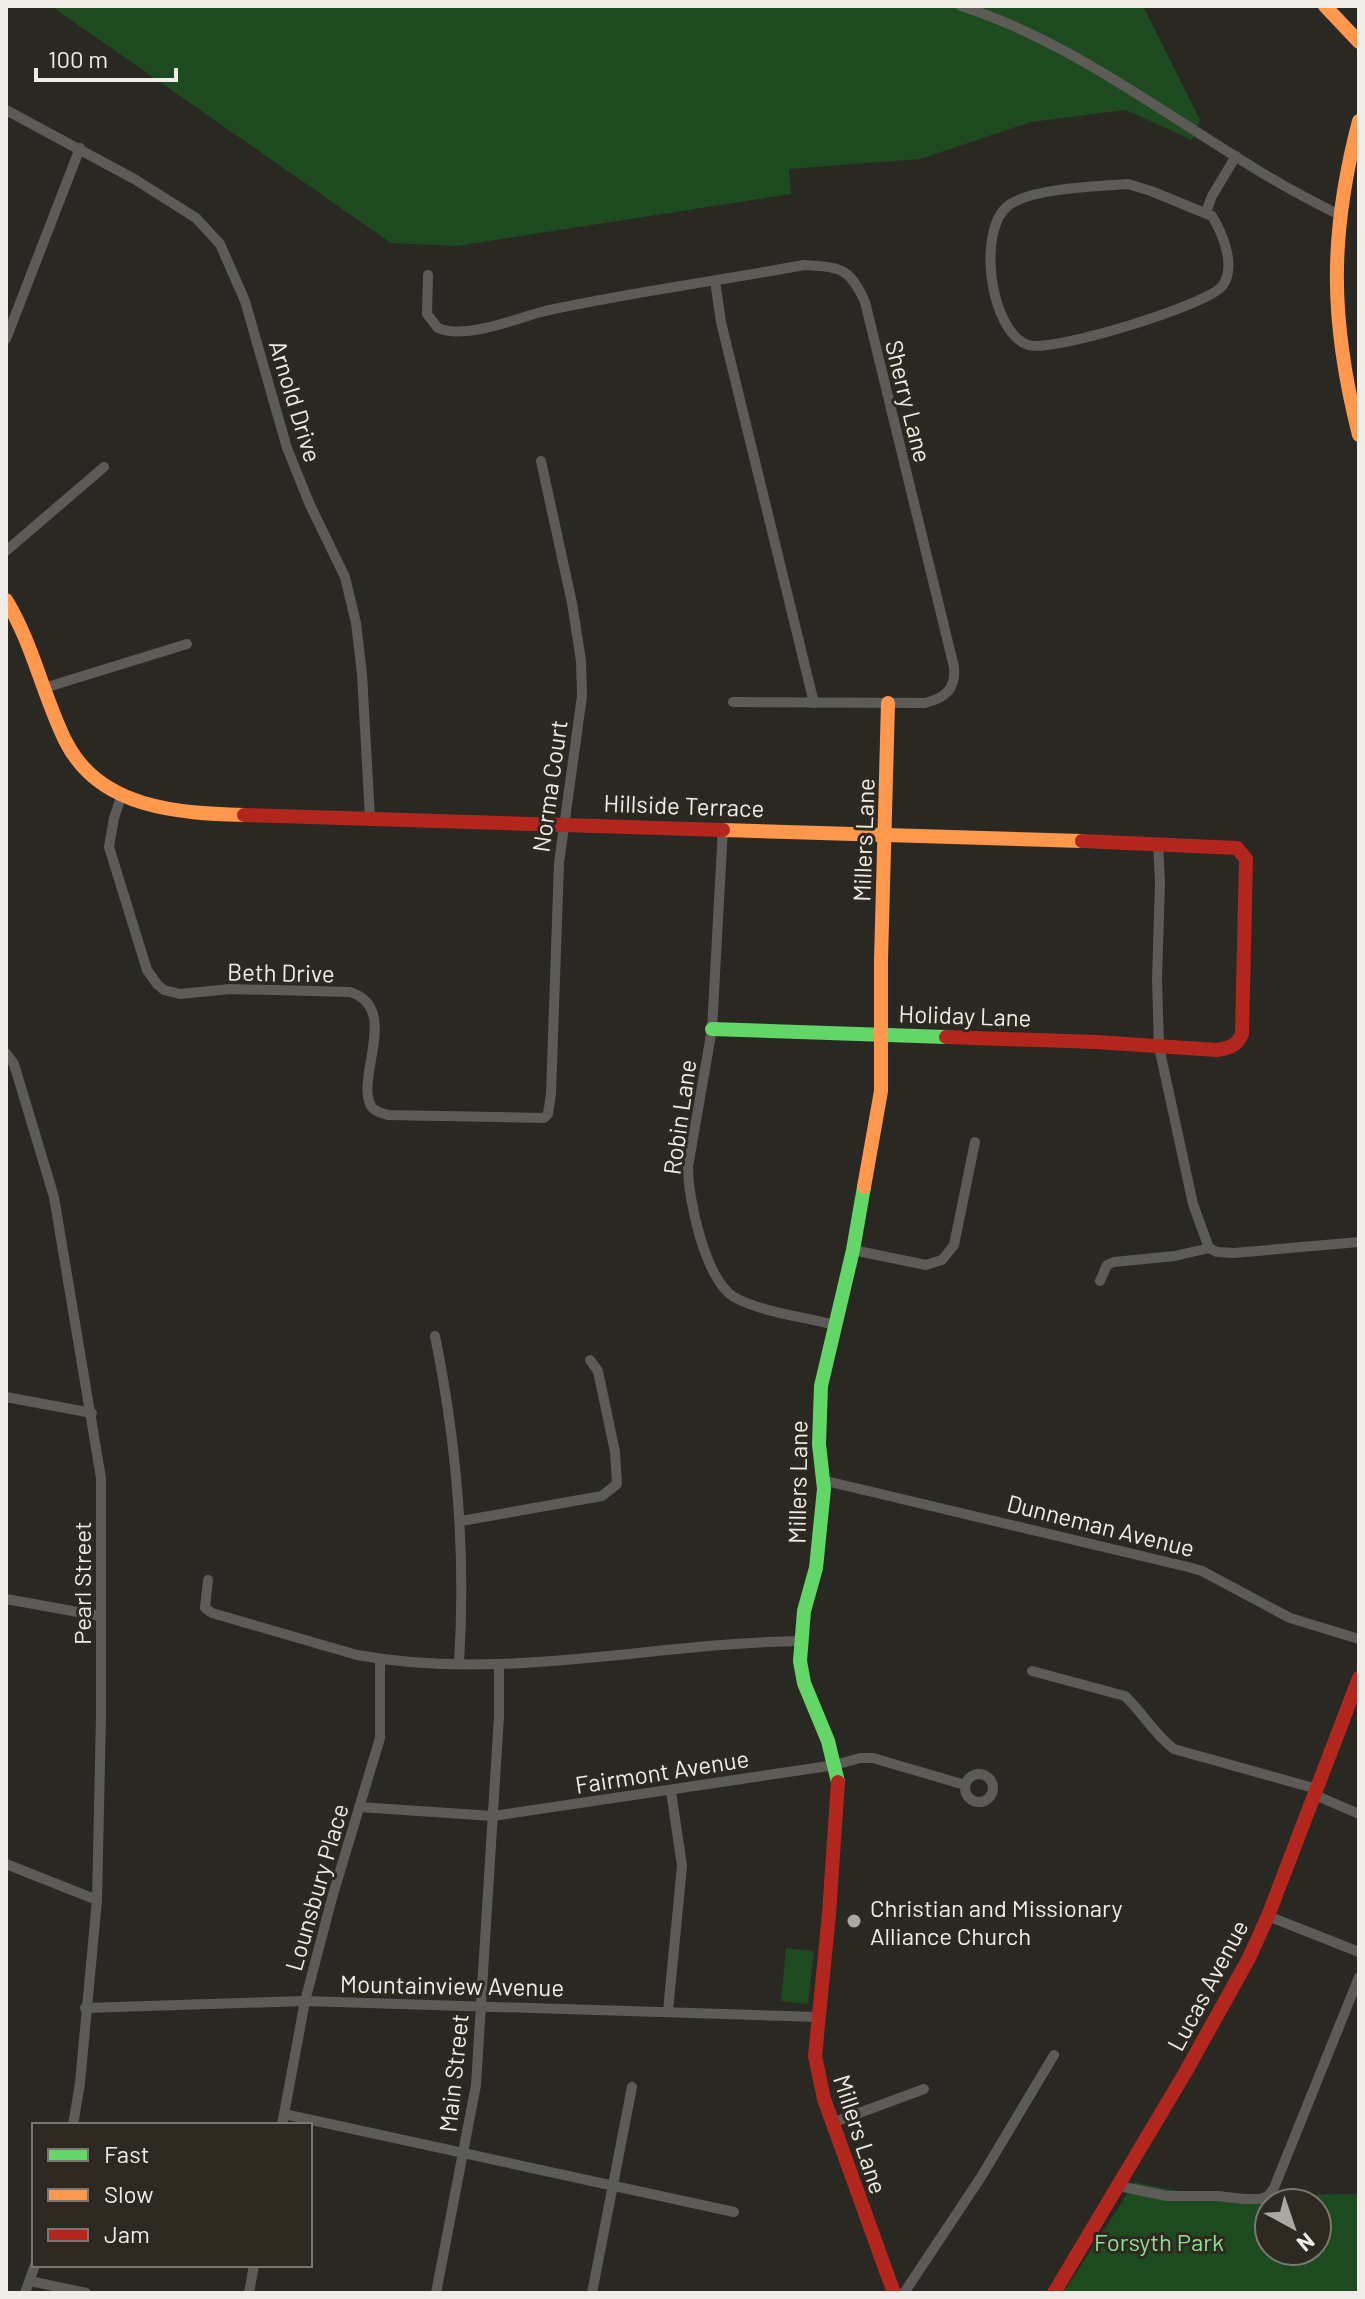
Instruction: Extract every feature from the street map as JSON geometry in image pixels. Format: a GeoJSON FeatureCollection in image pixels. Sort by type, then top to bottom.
{"type":"FeatureCollection","features":[{"type":"Feature","properties":{"kind":"main road"},"geometry":{"type":"LineString","coordinates":[[1325,6],[1359,42]]}},
{"type":"Feature","properties":{"kind":"main road"},"geometry":{"type":"LineString","coordinates":[[1358,124],[1338,214],[1334,287],[1337,335],[1358,426]]}},
{"type":"Feature","properties":{"kind":"main road","name":"Hillside Terrace"},"geometry":{"type":"LineString","coordinates":[[6,600],[22,626],[73,755],[103,786],[121,797],[159,810],[1237,848],[1245,854],[1247,871],[1242,1034],[1233,1047],[1216,1050]]}},
{"type":"Feature","properties":{"kind":"main road","name":"Millers Lane"},"geometry":{"type":"LineString","coordinates":[[888,703],[881,1091],[853,1250],[821,1386],[820,1535],[800,1641],[800,1661],[804,1683],[835,1765],[837,1815],[815,2056],[821,2090],[894,2293]]}},
{"type":"Feature","properties":{"kind":"main road","name":"Holiday Lane"},"geometry":{"type":"LineString","coordinates":[[712,1029],[880,1033],[1216,1050]]}},
{"type":"Feature","properties":{"kind":"main road","name":"Lucas Avenue"},"geometry":{"type":"LineString","coordinates":[[1054,2293],[1249,1958],[1359,1678]]}},
{"type":"Feature","properties":{"kind":"street"},"geometry":{"type":"LineString","coordinates":[[961,6],[1023,28],[1056,46],[1338,214]]}},
{"type":"Feature","properties":{"kind":"street","name":"Arnold Drive"},"geometry":{"type":"LineString","coordinates":[[6,110],[136,180],[205,225],[220,244],[245,301],[287,448],[345,577],[356,623],[370,818]]}},
{"type":"Feature","properties":{"kind":"street"},"geometry":{"type":"LineString","coordinates":[[6,339],[80,148]]}},
{"type":"Feature","properties":{"kind":"street"},"geometry":{"type":"LineString","coordinates":[[1206,212],[1236,156]]}},
{"type":"Feature","properties":{"kind":"street"},"geometry":{"type":"LineString","coordinates":[[1128,184],[1206,212],[1218,225],[1225,245],[1228,271],[1224,284],[1211,296],[1140,322],[1055,345],[1028,345],[1014,335],[1005,321],[989,257],[998,215],[1010,205],[1022,199],[1128,184]]}},
{"type":"Feature","properties":{"kind":"street","name":"Sherry Lane"},"geometry":{"type":"LineString","coordinates":[[428,275],[427,314],[438,328],[456,332],[493,326],[545,311],[804,265],[843,270],[857,284],[865,302],[954,674],[948,693],[938,700],[888,703]]}},
{"type":"Feature","properties":{"kind":"street"},"geometry":{"type":"LineString","coordinates":[[715,281],[721,322],[814,703]]}},
{"type":"Feature","properties":{"kind":"street","name":"Norma Court"},"geometry":{"type":"LineString","coordinates":[[541,461],[572,603],[581,661],[582,696],[559,863],[551,1094],[548,1114],[544,1118]]}},
{"type":"Feature","properties":{"kind":"street"},"geometry":{"type":"LineString","coordinates":[[6,551],[104,467]]}},
{"type":"Feature","properties":{"kind":"street"},"geometry":{"type":"LineString","coordinates":[[44,688],[187,644]]}},
{"type":"Feature","properties":{"kind":"street"},"geometry":{"type":"LineString","coordinates":[[733,702],[888,703]]}},
{"type":"Feature","properties":{"kind":"street","name":"Beth Drive"},"geometry":{"type":"LineString","coordinates":[[121,797],[110,834],[111,856],[147,970],[164,990],[180,994],[230,989],[350,992],[362,996],[373,1012],[374,1043],[369,1094],[375,1110],[388,1115],[544,1118]]}},
{"type":"Feature","properties":{"kind":"street","name":"Robin Lane"},"geometry":{"type":"LineString","coordinates":[[723,828],[712,1029],[688,1167],[688,1189],[712,1267],[728,1292],[742,1300],[835,1325]]}},
{"type":"Feature","properties":{"kind":"street"},"geometry":{"type":"LineString","coordinates":[[1158,844],[1159,1047],[1193,1204],[1209,1248],[1234,1253],[1359,1242]]}},
{"type":"Feature","properties":{"kind":"street","name":"Pearl Street"},"geometry":{"type":"LineString","coordinates":[[6,1053],[14,1064],[54,1197],[101,1478],[97,1900],[80,2083],[73,2123]]}},
{"type":"Feature","properties":{"kind":"street"},"geometry":{"type":"LineString","coordinates":[[853,1250],[926,1265],[942,1260],[954,1245],[975,1142]]}},
{"type":"Feature","properties":{"kind":"street"},"geometry":{"type":"LineString","coordinates":[[1100,1281],[1107,1265],[1114,1262],[1199,1253],[1209,1248]]}},
{"type":"Feature","properties":{"kind":"street"},"geometry":{"type":"LineString","coordinates":[[435,1336],[445,1384],[461,1521],[459,1663]]}},
{"type":"Feature","properties":{"kind":"street"},"geometry":{"type":"LineString","coordinates":[[461,1521],[602,1496],[617,1484],[615,1452],[601,1384],[598,1371],[590,1360]]}},
{"type":"Feature","properties":{"kind":"street"},"geometry":{"type":"LineString","coordinates":[[6,1397],[92,1413]]}},
{"type":"Feature","properties":{"kind":"street","name":"Dunneman Avenue"},"geometry":{"type":"LineString","coordinates":[[822,1480],[1202,1571],[1290,1618],[1359,1639]]}},
{"type":"Feature","properties":{"kind":"street"},"geometry":{"type":"LineString","coordinates":[[208,1580],[205,1608],[212,1613],[380,1659],[499,1664],[626,1656],[756,1641],[800,1641]]}},
{"type":"Feature","properties":{"kind":"street"},"geometry":{"type":"LineString","coordinates":[[6,1599],[100,1616]]}},
{"type":"Feature","properties":{"kind":"street","name":"Lounsbury Place"},"geometry":{"type":"LineString","coordinates":[[283,2119],[305,2001],[380,1738],[380,1659]]}},
{"type":"Feature","properties":{"kind":"street","name":"Main Street"},"geometry":{"type":"LineString","coordinates":[[436,2293],[476,2092],[499,1664]]}},
{"type":"Feature","properties":{"kind":"street"},"geometry":{"type":"LineString","coordinates":[[1032,1671],[1125,1696],[1160,1739],[1174,1749],[1316,1792],[1359,1814]]}},
{"type":"Feature","properties":{"kind":"street","name":"Fairmont Avenue"},"geometry":{"type":"LineString","coordinates":[[359,1807],[493,1816],[671,1791],[835,1765],[860,1758],[873,1758],[965,1785]]}},
{"type":"Feature","properties":{"kind":"street"},"geometry":{"type":"LineString","coordinates":[[668,2011],[682,1866],[671,1791]]}},
{"type":"Feature","properties":{"kind":"street"},"geometry":{"type":"LineString","coordinates":[[6,1864],[97,1900]]}},
{"type":"Feature","properties":{"kind":"street"},"geometry":{"type":"LineString","coordinates":[[1268,1916],[1359,1952]]}},
{"type":"Feature","properties":{"kind":"street"},"geometry":{"type":"LineString","coordinates":[[1119,2186],[1167,2196],[1260,2199],[1268,2196],[1274,2188],[1359,1977]]}},
{"type":"Feature","properties":{"kind":"street","name":"Mountainview Avenue"},"geometry":{"type":"LineString","coordinates":[[85,2008],[305,2001],[817,2017]]}},
{"type":"Feature","properties":{"kind":"street"},"geometry":{"type":"LineString","coordinates":[[904,2293],[981,2177],[1054,2055]]}},
{"type":"Feature","properties":{"kind":"street"},"geometry":{"type":"LineString","coordinates":[[592,2293],[632,2087]]}},
{"type":"Feature","properties":{"kind":"street"},"geometry":{"type":"LineString","coordinates":[[832,2123],[924,2089]]}},
{"type":"Feature","properties":{"kind":"street"},"geometry":{"type":"LineString","coordinates":[[283,2119],[304,2123]]}},
{"type":"Feature","properties":{"kind":"street"},"geometry":{"type":"LineString","coordinates":[[312,2124],[464,2153],[734,2212]]}},
{"type":"Feature","properties":{"kind":"street"},"geometry":{"type":"LineString","coordinates":[[25,2293],[34,2267]]}},
{"type":"Feature","properties":{"kind":"street"},"geometry":{"type":"LineString","coordinates":[[249,2293],[254,2267]]}},
{"type":"Feature","properties":{"kind":"street"},"geometry":{"type":"LineString","coordinates":[[30,2281],[86,2293]]}},
{"type":"Feature","properties":{"kind":"green space"},"geometry":{"type":"Polygon","coordinates":[[[51,6],[1143,6],[1200,120],[1192,140],[1126,110],[1031,122],[920,159],[789,169],[791,194],[457,246],[391,243],[51,6]]]}},
{"type":"Feature","properties":{"kind":"green space"},"geometry":{"type":"Polygon","coordinates":[[[786,1948],[814,1951],[808,2004],[781,2001],[786,1948]]]}},
{"type":"Feature","properties":{"kind":"green space","name":"Forsyth Park"},"geometry":{"type":"Polygon","coordinates":[[[1135,2182],[1190,2192],[1253,2195],[1253,2267],[1333,2267],[1333,2194],[1359,2194],[1359,2293],[1063,2293],[1135,2182]]]}},
{"type":"Feature","properties":{"kind":"traffic: fast"},"geometry":{"type":"LineString","coordinates":[[712,1029],[946,1037]]}},
{"type":"Feature","properties":{"kind":"traffic: fast"},"geometry":{"type":"LineString","coordinates":[[838,1782],[828,1741],[804,1683],[800,1661],[804,1611],[816,1568],[824,1489],[819,1444],[821,1386],[853,1250],[864,1187]]}},
{"type":"Feature","properties":{"kind":"traffic: slow"},"geometry":{"type":"LineString","coordinates":[[1325,6],[1359,42]]}},
{"type":"Feature","properties":{"kind":"traffic: slow"},"geometry":{"type":"LineString","coordinates":[[1359,121],[1342,202],[1337,278],[1343,354],[1359,435]]}},
{"type":"Feature","properties":{"kind":"traffic: slow"},"geometry":{"type":"LineString","coordinates":[[6,600],[24,634],[66,742],[81,764],[99,781],[120,794],[168,809],[244,815]]}},
{"type":"Feature","properties":{"kind":"traffic: slow"},"geometry":{"type":"LineString","coordinates":[[864,1187],[881,1091],[888,703]]}},
{"type":"Feature","properties":{"kind":"traffic: slow"},"geometry":{"type":"LineString","coordinates":[[723,830],[1082,841]]}},
{"type":"Feature","properties":{"kind":"traffic: jam"},"geometry":{"type":"LineString","coordinates":[[244,815],[723,830]]}},
{"type":"Feature","properties":{"kind":"traffic: jam"},"geometry":{"type":"LineString","coordinates":[[946,1037],[1217,1050],[1238,1041],[1242,1034],[1246,859],[1237,848],[1082,841]]}},
{"type":"Feature","properties":{"kind":"traffic: jam"},"geometry":{"type":"LineString","coordinates":[[1054,2293],[1185,2073],[1249,1958],[1359,1678]]}},
{"type":"Feature","properties":{"kind":"traffic: jam"},"geometry":{"type":"LineString","coordinates":[[838,1782],[815,2056],[824,2099],[894,2293]]}},
{"type":"Feature","properties":{"kind":"place","name":"Christian and Missionary Alliance Church"},"geometry":{"type":"Point","coordinates":[854,1921]}}]}
